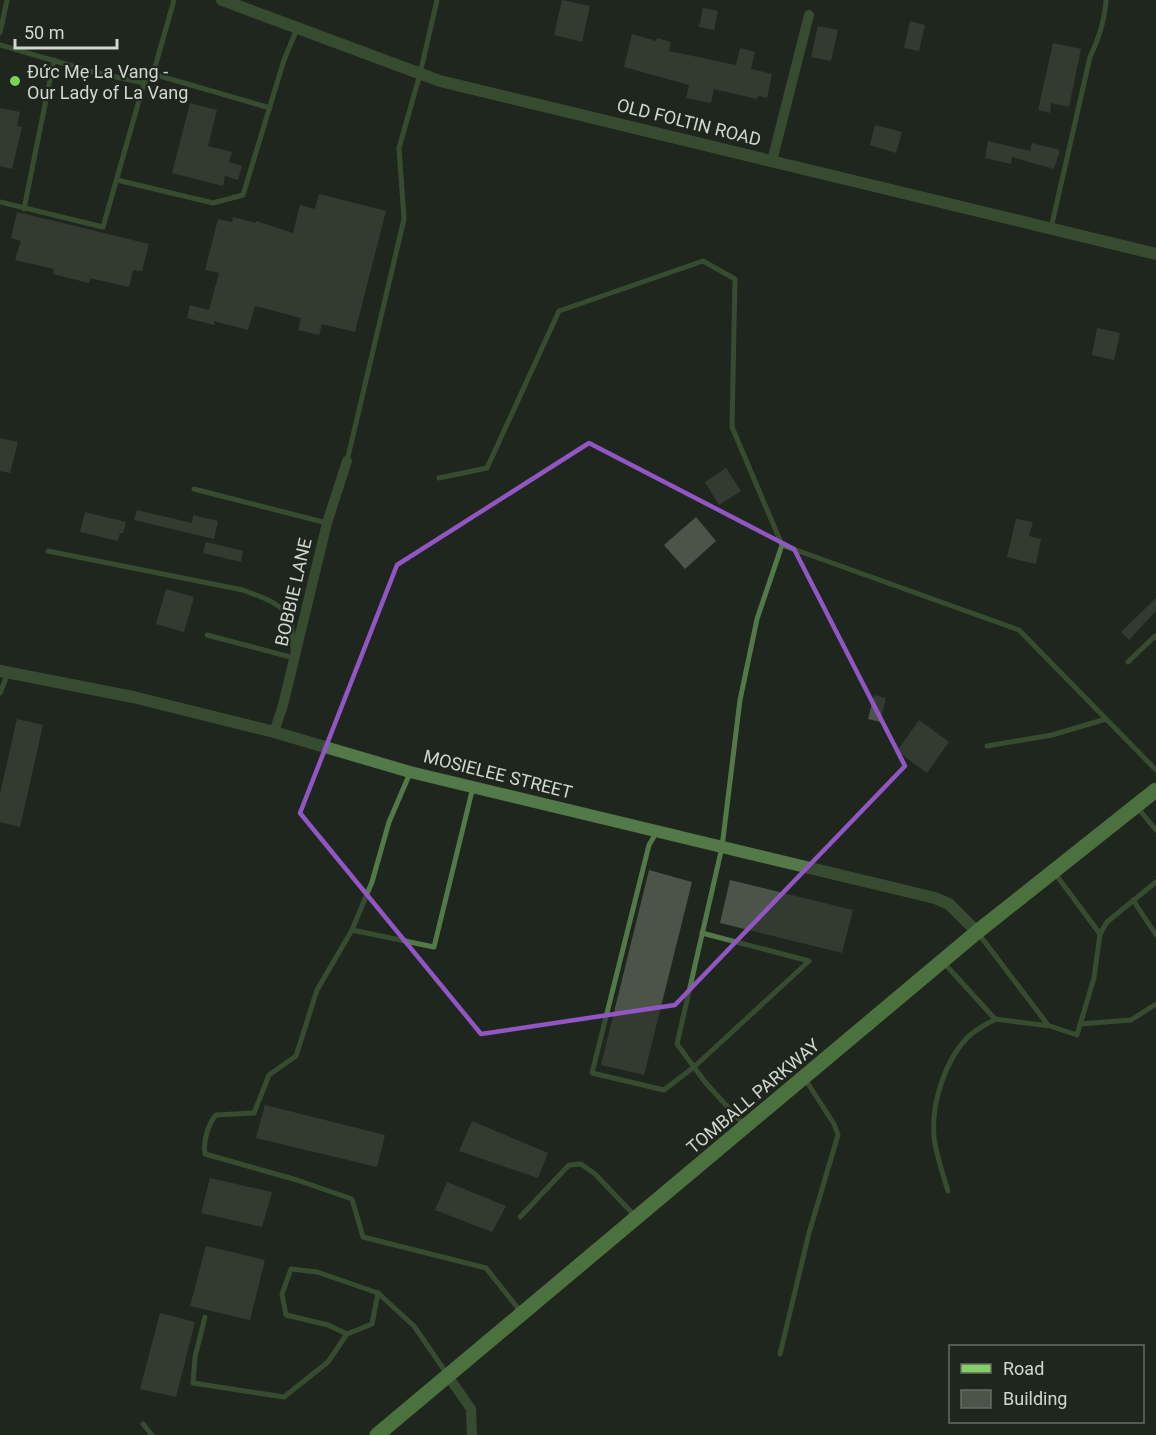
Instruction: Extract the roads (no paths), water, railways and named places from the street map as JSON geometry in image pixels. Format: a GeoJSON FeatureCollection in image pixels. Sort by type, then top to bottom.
{"type":"FeatureCollection","features":[{"type":"Feature","properties":{"kind":"main road","name":"TOMBALL PARKWAY"},"geometry":{"type":"LineString","coordinates":[[377,1435],[977,932],[1156,790]]}},
{"type":"Feature","properties":{"kind":"street","name":"OLD FOLTIN ROAD"},"geometry":{"type":"LineString","coordinates":[[222,0],[440,81],[1156,254]]}},
{"type":"Feature","properties":{"kind":"street"},"geometry":{"type":"LineString","coordinates":[[772,161],[809,15]]}},
{"type":"Feature","properties":{"kind":"street","name":"BOBBIE LANE"},"geometry":{"type":"LineString","coordinates":[[274,732],[283,705],[327,524],[347,461]]}},
{"type":"Feature","properties":{"kind":"street","name":"MOSIELEE STREET"},"geometry":{"type":"LineString","coordinates":[[4,672],[133,697],[274,732],[410,772],[935,898],[949,904],[977,932]]}},
{"type":"Feature","properties":{"kind":"street"},"geometry":{"type":"LineString","coordinates":[[448,1376],[471,1409],[474,1427],[472,1435]]}},
{"type":"Feature","properties":{"kind":"lane"},"geometry":{"type":"LineString","coordinates":[[0,33],[7,0]]}},
{"type":"Feature","properties":{"kind":"lane"},"geometry":{"type":"LineString","coordinates":[[0,202],[103,227],[144,83],[153,74],[174,0]]}},
{"type":"Feature","properties":{"kind":"lane"},"geometry":{"type":"LineString","coordinates":[[347,461],[404,219],[399,148],[420,74],[437,0]]}},
{"type":"Feature","properties":{"kind":"lane"},"geometry":{"type":"LineString","coordinates":[[1051,229],[1090,57],[1106,13],[1106,0]]}},
{"type":"Feature","properties":{"kind":"lane"},"geometry":{"type":"LineString","coordinates":[[117,180],[213,203],[243,195],[284,60],[297,29]]}},
{"type":"Feature","properties":{"kind":"lane"},"geometry":{"type":"LineString","coordinates":[[0,45],[93,72],[144,83]]}},
{"type":"Feature","properties":{"kind":"lane"},"geometry":{"type":"LineString","coordinates":[[24,208],[54,60]]}},
{"type":"Feature","properties":{"kind":"lane"},"geometry":{"type":"LineString","coordinates":[[153,74],[270,108]]}},
{"type":"Feature","properties":{"kind":"lane"},"geometry":{"type":"LineString","coordinates":[[439,478],[487,468],[559,311],[703,261],[735,279],[732,427],[782,545],[757,619],[740,700],[722,847],[677,1044],[746,1127]]}},
{"type":"Feature","properties":{"kind":"lane"},"geometry":{"type":"LineString","coordinates":[[194,489],[327,524]]}},
{"type":"Feature","properties":{"kind":"lane"},"geometry":{"type":"LineString","coordinates":[[782,545],[1019,630],[1156,770]]}},
{"type":"Feature","properties":{"kind":"lane"},"geometry":{"type":"LineString","coordinates":[[48,551],[243,590],[263,597],[279,606],[290,619],[294,659],[207,635]]}},
{"type":"Feature","properties":{"kind":"lane"},"geometry":{"type":"LineString","coordinates":[[1128,662],[1155,636],[1156,638]]}},
{"type":"Feature","properties":{"kind":"lane"},"geometry":{"type":"LineString","coordinates":[[0,693],[4,672]]}},
{"type":"Feature","properties":{"kind":"lane"},"geometry":{"type":"LineString","coordinates":[[987,746],[1052,735],[1106,719]]}},
{"type":"Feature","properties":{"kind":"lane"},"geometry":{"type":"LineString","coordinates":[[410,772],[389,822],[372,882],[352,930],[317,990],[296,1056],[269,1075],[254,1113],[216,1115],[211,1121],[204,1147],[205,1154],[297,1180],[352,1199],[363,1237],[486,1268],[522,1314]]}},
{"type":"Feature","properties":{"kind":"lane"},"geometry":{"type":"LineString","coordinates":[[352,930],[434,947],[473,787]]}},
{"type":"Feature","properties":{"kind":"lane"},"geometry":{"type":"LineString","coordinates":[[1136,805],[1156,830]]}},
{"type":"Feature","properties":{"kind":"lane"},"geometry":{"type":"LineString","coordinates":[[656,831],[649,845],[592,1073],[664,1090],[694,1067],[809,961],[702,933]]}},
{"type":"Feature","properties":{"kind":"lane"},"geometry":{"type":"LineString","coordinates":[[1053,871],[1100,934]]}},
{"type":"Feature","properties":{"kind":"lane"},"geometry":{"type":"LineString","coordinates":[[948,1191],[934,1137],[939,1096],[945,1075],[956,1052],[980,1028],[996,1019],[1048,1025],[1077,1035],[1094,978],[1100,934],[1107,922],[1156,882]]}},
{"type":"Feature","properties":{"kind":"lane"},"geometry":{"type":"LineString","coordinates":[[1133,900],[1156,935]]}},
{"type":"Feature","properties":{"kind":"lane"},"geometry":{"type":"LineString","coordinates":[[977,932],[1048,1025]]}},
{"type":"Feature","properties":{"kind":"lane"},"geometry":{"type":"LineString","coordinates":[[942,961],[996,1019]]}},
{"type":"Feature","properties":{"kind":"lane"},"geometry":{"type":"LineString","coordinates":[[1080,1024],[1131,1020],[1156,1004]]}},
{"type":"Feature","properties":{"kind":"lane"},"geometry":{"type":"LineString","coordinates":[[780,1354],[816,1205],[838,1135],[834,1124],[804,1077]]}},
{"type":"Feature","properties":{"kind":"lane"},"geometry":{"type":"LineString","coordinates":[[520,1216],[569,1165],[581,1164],[595,1174],[637,1218]]}},
{"type":"Feature","properties":{"kind":"lane"},"geometry":{"type":"LineString","coordinates":[[347,1334],[328,1325],[286,1314],[282,1294],[291,1269],[316,1272],[378,1293],[414,1326],[448,1376]]}},
{"type":"Feature","properties":{"kind":"lane"},"geometry":{"type":"LineString","coordinates":[[205,1317],[195,1357],[193,1383],[284,1397],[328,1362],[347,1334],[372,1324],[378,1293]]}},
{"type":"Feature","properties":{"kind":"lane"},"geometry":{"type":"LineString","coordinates":[[143,1424],[152,1435]]}},
{"type":"Feature","properties":{"kind":"place","name":"Đức Mẹ La Vang - Our Lady of La Vang"},"geometry":{"type":"Point","coordinates":[15,81]}}]}
